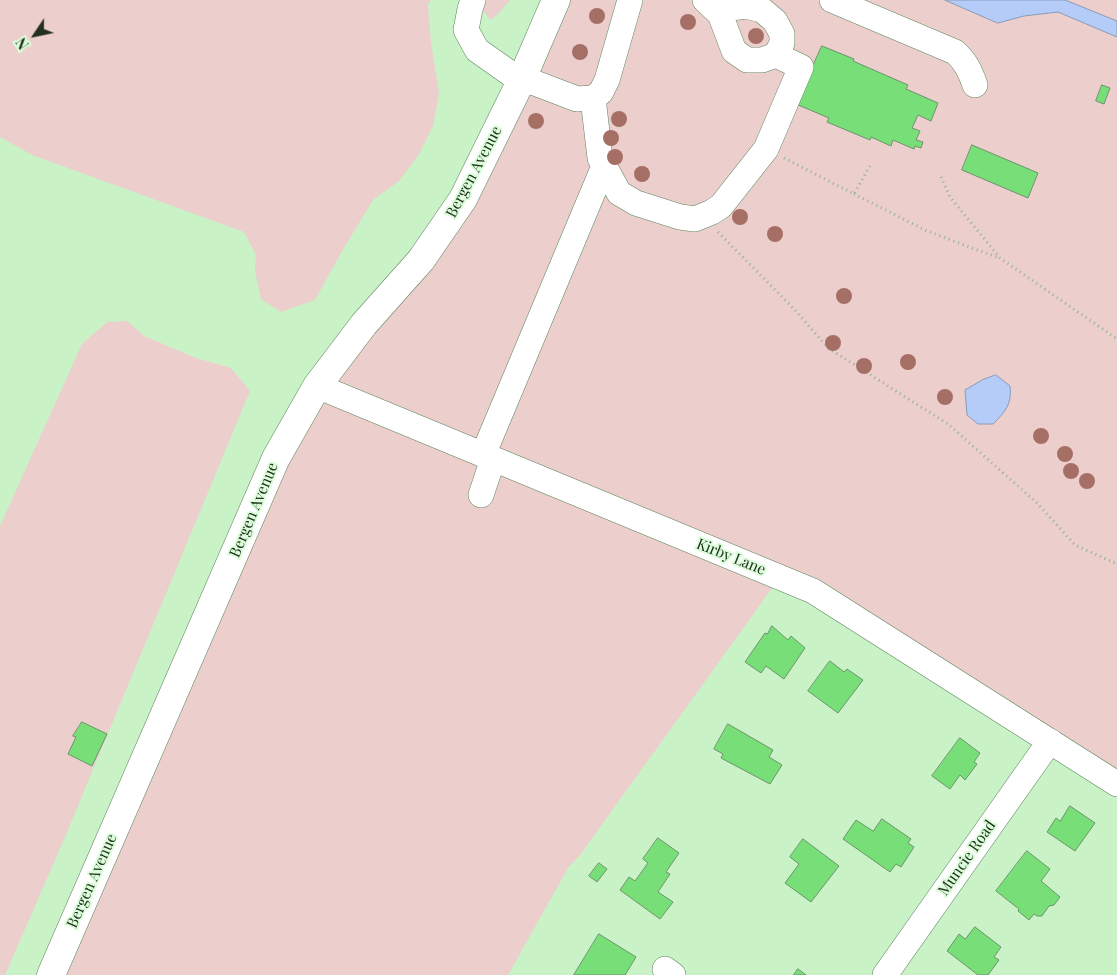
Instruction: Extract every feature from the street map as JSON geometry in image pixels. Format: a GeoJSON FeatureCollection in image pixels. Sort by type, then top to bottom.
{"type":"FeatureCollection","features":[{"type":"Feature","properties":{"kind":"main road","name":"Bergen Avenue"},"geometry":{"type":"LineString","coordinates":[[51,975],[276,458],[317,386],[364,324],[421,260],[463,199],[521,81],[556,0]]}},
{"type":"Feature","properties":{"kind":"street"},"geometry":{"type":"LineString","coordinates":[[473,0],[466,30],[477,50],[521,81],[536,83],[577,99],[593,98],[601,92],[607,80],[630,0]]}},
{"type":"Feature","properties":{"kind":"street"},"geometry":{"type":"LineString","coordinates":[[832,0],[955,52],[964,60],[970,70],[974,85]]}},
{"type":"Feature","properties":{"kind":"street"},"geometry":{"type":"LineString","coordinates":[[746,6],[762,10],[775,20],[782,34],[782,43],[776,55],[762,60],[746,60],[734,50],[713,7],[732,8],[746,6]]}},
{"type":"Feature","properties":{"kind":"street"},"geometry":{"type":"LineString","coordinates":[[593,98],[600,158],[619,193],[636,203],[680,217],[695,218],[712,212],[721,206],[766,149],[801,68],[776,55]]}},
{"type":"Feature","properties":{"kind":"street"},"geometry":{"type":"LineString","coordinates":[[481,495],[488,457],[604,166]]}},
{"type":"Feature","properties":{"kind":"street","name":"Kirby Lane"},"geometry":{"type":"LineString","coordinates":[[317,386],[813,591],[1117,784]]}},
{"type":"Feature","properties":{"kind":"street","name":"Muncie Road"},"geometry":{"type":"LineString","coordinates":[[885,975],[1050,741]]}},
{"type":"Feature","properties":{"kind":"path"},"geometry":{"type":"LineString","coordinates":[[766,149],[927,231],[1000,258],[1117,340]]}},
{"type":"Feature","properties":{"kind":"path"},"geometry":{"type":"LineString","coordinates":[[854,194],[871,164]]}},
{"type":"Feature","properties":{"kind":"path"},"geometry":{"type":"LineString","coordinates":[[941,177],[950,197],[1000,258]]}},
{"type":"Feature","properties":{"kind":"path"},"geometry":{"type":"LineString","coordinates":[[712,212],[718,233],[795,310],[828,348],[948,424],[1037,503],[1075,544],[1117,564]]}},
{"type":"Feature","properties":{"kind":"shaded area"},"geometry":{"type":"Polygon","coordinates":[[[0,0],[431,0],[428,4],[431,43],[439,93],[433,126],[419,154],[399,181],[373,200],[315,300],[281,312],[261,299],[255,271],[256,255],[244,232],[32,155],[0,137],[0,0]]]}},
{"type":"Feature","properties":{"kind":"shaded area"},"geometry":{"type":"Polygon","coordinates":[[[483,0],[510,0],[491,20],[480,8],[483,0]]]}},
{"type":"Feature","properties":{"kind":"shaded area"},"geometry":{"type":"Polygon","coordinates":[[[556,0],[1117,0],[1117,784],[780,577],[580,855],[568,868],[508,975],[48,975],[276,458],[421,260],[556,0]]]}},
{"type":"Feature","properties":{"kind":"shaded area"},"geometry":{"type":"Polygon","coordinates":[[[127,321],[144,336],[196,358],[231,368],[250,391],[65,837],[5,975],[0,975],[0,526],[82,344],[107,322],[127,321]]]}},
{"type":"Feature","properties":{"kind":"water"},"geometry":{"type":"Polygon","coordinates":[[[945,0],[1065,0],[1117,21],[1117,37],[1058,12],[1024,16],[998,23],[945,0]]]}},
{"type":"Feature","properties":{"kind":"water"},"geometry":{"type":"Polygon","coordinates":[[[996,375],[1010,386],[1009,403],[1005,411],[993,424],[978,424],[967,415],[965,390],[982,380],[996,375]]]}},
{"type":"Feature","properties":{"kind":"building"},"geometry":{"type":"Polygon","coordinates":[[[822,46],[908,85],[906,89],[938,103],[931,121],[918,115],[912,128],[920,131],[916,140],[923,142],[921,148],[915,146],[914,149],[893,140],[891,146],[871,137],[870,140],[827,122],[829,118],[796,104],[822,46]]]}},
{"type":"Feature","properties":{"kind":"building"},"geometry":{"type":"Polygon","coordinates":[[[1102,85],[1110,88],[1104,104],[1096,101],[1102,85]]]}},
{"type":"Feature","properties":{"kind":"building"},"geometry":{"type":"Polygon","coordinates":[[[972,145],[1038,173],[1028,198],[962,170],[972,145]]]}},
{"type":"Feature","properties":{"kind":"building"},"geometry":{"type":"Polygon","coordinates":[[[772,626],[788,640],[791,636],[805,648],[784,679],[766,666],[761,673],[745,662],[772,626]]]}},
{"type":"Feature","properties":{"kind":"building"},"geometry":{"type":"Polygon","coordinates":[[[830,661],[844,672],[847,669],[863,680],[838,713],[808,691],[830,661]]]}},
{"type":"Feature","properties":{"kind":"building"},"geometry":{"type":"Polygon","coordinates":[[[82,722],[107,734],[92,766],[68,754],[76,737],[73,736],[82,722]]]}},
{"type":"Feature","properties":{"kind":"building"},"geometry":{"type":"Polygon","coordinates":[[[728,724],[773,750],[769,757],[782,765],[770,784],[721,758],[723,754],[714,749],[728,724]]]}},
{"type":"Feature","properties":{"kind":"building"},"geometry":{"type":"Polygon","coordinates":[[[960,738],[980,753],[974,762],[977,764],[965,780],[960,775],[950,789],[932,776],[960,738]]]}},
{"type":"Feature","properties":{"kind":"building"},"geometry":{"type":"Polygon","coordinates":[[[1070,806],[1095,823],[1075,851],[1047,832],[1056,818],[1060,821],[1070,806]]]}},
{"type":"Feature","properties":{"kind":"building"},"geometry":{"type":"Polygon","coordinates":[[[882,819],[911,839],[908,843],[914,847],[901,867],[896,864],[890,872],[843,839],[856,820],[873,831],[882,819]]]}},
{"type":"Feature","properties":{"kind":"building"},"geometry":{"type":"Polygon","coordinates":[[[658,838],[679,853],[666,872],[670,874],[658,892],[673,902],[660,919],[620,890],[629,877],[635,881],[648,863],[643,859],[658,838]]]}},
{"type":"Feature","properties":{"kind":"building"},"geometry":{"type":"Polygon","coordinates":[[[803,839],[839,866],[811,902],[785,883],[799,864],[790,857],[803,839]]]}},
{"type":"Feature","properties":{"kind":"building"},"geometry":{"type":"Polygon","coordinates":[[[1027,851],[1050,869],[1041,881],[1060,897],[1054,905],[1049,906],[1042,916],[1034,914],[1029,920],[1018,911],[1019,909],[996,891],[1027,851]]]}},
{"type":"Feature","properties":{"kind":"building"},"geometry":{"type":"Polygon","coordinates":[[[599,863],[607,869],[597,882],[589,876],[599,863]]]}},
{"type":"Feature","properties":{"kind":"building"},"geometry":{"type":"Polygon","coordinates":[[[975,927],[1001,947],[994,957],[999,960],[988,975],[978,975],[947,951],[959,934],[965,939],[975,927]]]}},
{"type":"Feature","properties":{"kind":"building"},"geometry":{"type":"Polygon","coordinates":[[[599,934],[636,957],[625,975],[574,975],[599,934]]]}},
{"type":"Feature","properties":{"kind":"building"},"geometry":{"type":"Polygon","coordinates":[[[798,969],[806,975],[794,975],[798,969]]]}}]}
